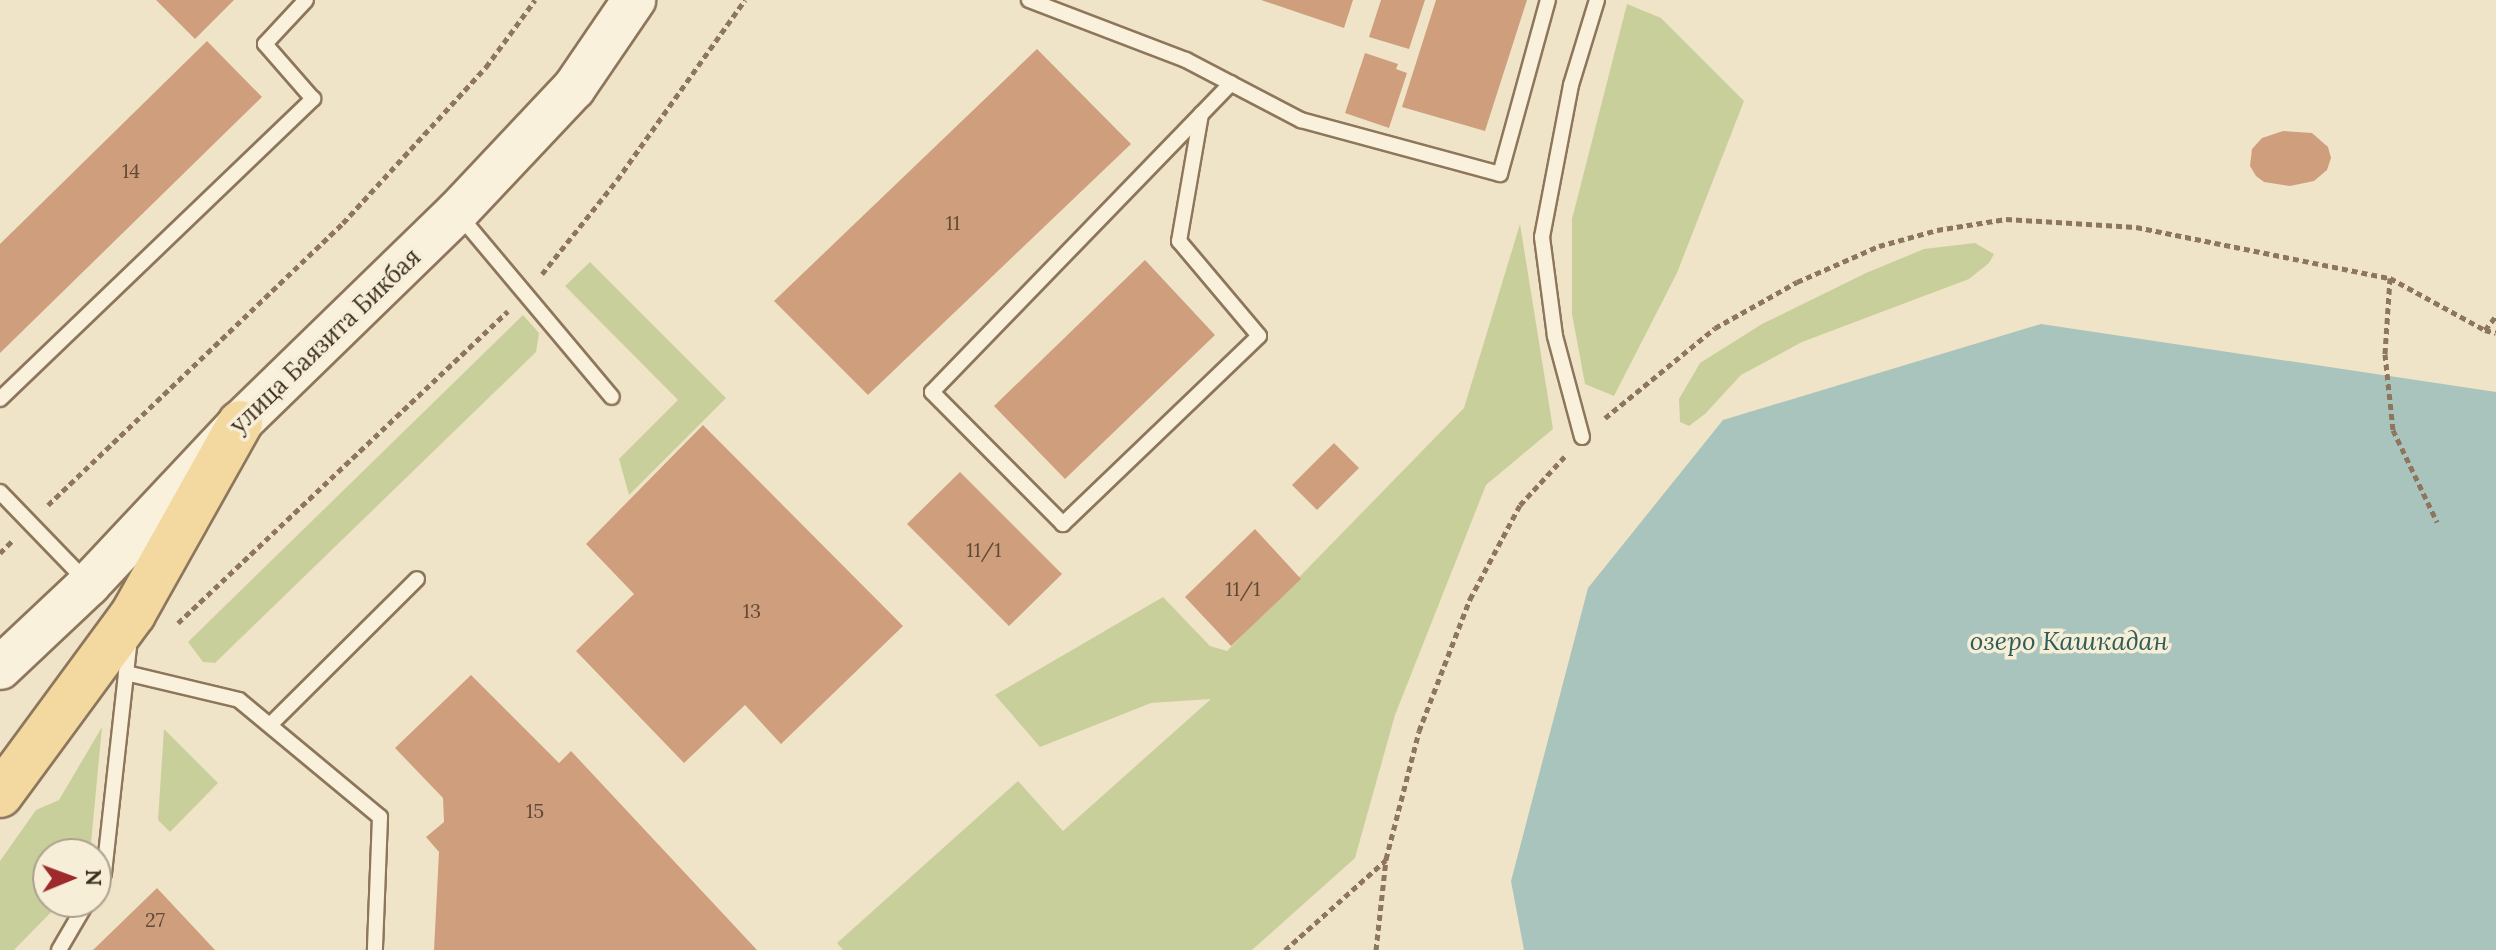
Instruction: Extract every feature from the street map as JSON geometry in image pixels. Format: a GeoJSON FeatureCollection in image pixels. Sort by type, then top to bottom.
{"type":"FeatureCollection","features":[{"type":"Feature","properties":{"kind":"main road","name":"улица Баязита Бикбая"},"geometry":{"type":"LineString","coordinates":[[0,668],[89,584],[240,423],[457,212],[574,88],[634,0]]}},
{"type":"Feature","properties":{"kind":"main road"},"geometry":{"type":"LineString","coordinates":[[0,795],[152,622],[240,423]]}},
{"type":"Feature","properties":{"kind":"lane"},"geometry":{"type":"LineString","coordinates":[[0,399],[313,99],[265,44],[306,0]]}},
{"type":"Feature","properties":{"kind":"lane"},"geometry":{"type":"LineString","coordinates":[[1029,0],[1186,60],[1301,120],[1500,174],[1548,0]]}},
{"type":"Feature","properties":{"kind":"lane"},"geometry":{"type":"LineString","coordinates":[[1582,437],[1555,336],[1542,237],[1571,85],[1597,0]]}},
{"type":"Feature","properties":{"kind":"lane"},"geometry":{"type":"LineString","coordinates":[[1201,114],[1179,241],[1259,336],[1063,524],[932,392],[1201,114],[1231,83]]}},
{"type":"Feature","properties":{"kind":"lane"},"geometry":{"type":"LineString","coordinates":[[457,212],[612,397]]}},
{"type":"Feature","properties":{"kind":"lane"},"geometry":{"type":"LineString","coordinates":[[0,492],[89,584]]}},
{"type":"Feature","properties":{"kind":"lane"},"geometry":{"type":"LineString","coordinates":[[270,725],[417,579]]}},
{"type":"Feature","properties":{"kind":"lane"},"geometry":{"type":"LineString","coordinates":[[108,838],[126,673],[152,622]]}},
{"type":"Feature","properties":{"kind":"lane"},"geometry":{"type":"LineString","coordinates":[[126,673],[239,700],[380,817],[375,950]]}},
{"type":"Feature","properties":{"kind":"lane"},"geometry":{"type":"LineString","coordinates":[[59,950],[78,918]]}},
{"type":"Feature","properties":{"kind":"path"},"geometry":{"type":"LineString","coordinates":[[0,553],[343,223],[486,67],[535,0]]}},
{"type":"Feature","properties":{"kind":"path"},"geometry":{"type":"LineString","coordinates":[[152,622],[525,295],[617,180],[745,0]]}},
{"type":"Feature","properties":{"kind":"path"},"geometry":{"type":"LineString","coordinates":[[1376,950],[1386,859],[1419,731],[1470,599],[1520,505],[1582,437],[1715,328],[1797,282],[1879,246],[1937,230],[2006,219],[2136,227],[2390,278],[2485,330],[2496,333]]}},
{"type":"Feature","properties":{"kind":"path"},"geometry":{"type":"LineString","coordinates":[[2390,278],[2385,354],[2393,430],[2437,522]]}},
{"type":"Feature","properties":{"kind":"path"},"geometry":{"type":"LineString","coordinates":[[2485,330],[2496,316]]}},
{"type":"Feature","properties":{"kind":"path"},"geometry":{"type":"LineString","coordinates":[[1285,950],[1386,859]]}},
{"type":"Feature","properties":{"kind":"green space"},"geometry":{"type":"Polygon","coordinates":[[[1627,4],[1661,18],[1744,101],[1677,273],[1614,396],[1585,384],[1572,314],[1572,219],[1627,4]]]}},
{"type":"Feature","properties":{"kind":"green space"},"geometry":{"type":"Polygon","coordinates":[[[1520,224],[1553,429],[1486,485],[1395,715],[1355,858],[1252,950],[843,950],[837,943],[1018,781],[1063,831],[1211,699],[1151,703],[1040,747],[995,695],[1163,597],[1210,646],[1227,651],[1464,408],[1520,224]]]}},
{"type":"Feature","properties":{"kind":"green space"},"geometry":{"type":"Polygon","coordinates":[[[1975,243],[1994,254],[1989,263],[1969,279],[1802,342],[1741,375],[1705,414],[1689,426],[1680,422],[1679,399],[1700,363],[1762,324],[1866,273],[1924,249],[1975,243]]]}},
{"type":"Feature","properties":{"kind":"green space"},"geometry":{"type":"Polygon","coordinates":[[[590,262],[726,398],[629,495],[619,459],[678,400],[565,286],[590,262]]]}},
{"type":"Feature","properties":{"kind":"green space"},"geometry":{"type":"Polygon","coordinates":[[[523,315],[539,333],[536,352],[215,663],[203,662],[188,642],[523,315]]]}},
{"type":"Feature","properties":{"kind":"green space"},"geometry":{"type":"Polygon","coordinates":[[[102,727],[92,838],[32,838],[32,918],[45,918],[14,950],[0,950],[0,861],[36,810],[59,800],[102,727]]]}},
{"type":"Feature","properties":{"kind":"green space"},"geometry":{"type":"Polygon","coordinates":[[[164,729],[218,783],[170,832],[158,820],[164,729]]]}},
{"type":"Feature","properties":{"kind":"water","name":"озеро Кашкадан"},"geometry":{"type":"Polygon","coordinates":[[[2041,324],[2496,392],[2496,950],[1524,950],[1511,881],[1588,588],[1723,420],[2041,324]]]}},
{"type":"Feature","properties":{"kind":"building"},"geometry":{"type":"Polygon","coordinates":[[[156,0],[234,0],[195,39],[156,0]]]}},
{"type":"Feature","properties":{"kind":"building"},"geometry":{"type":"Polygon","coordinates":[[[1261,0],[1353,0],[1344,28],[1261,0]]]}},
{"type":"Feature","properties":{"kind":"building"},"geometry":{"type":"Polygon","coordinates":[[[1381,0],[1425,0],[1409,49],[1369,37],[1381,0]]]}},
{"type":"Feature","properties":{"kind":"building"},"geometry":{"type":"Polygon","coordinates":[[[1436,0],[1527,0],[1485,131],[1402,107],[1436,0]]]}},
{"type":"Feature","properties":{"kind":"building"},"geometry":{"type":"Polygon","coordinates":[[[207,41],[262,97],[0,353],[0,244],[207,41]]]}},
{"type":"Feature","properties":{"kind":"building"},"geometry":{"type":"Polygon","coordinates":[[[1037,49],[1131,144],[868,395],[774,301],[1037,49]]]}},
{"type":"Feature","properties":{"kind":"building"},"geometry":{"type":"Polygon","coordinates":[[[1365,53],[1398,64],[1396,69],[1407,73],[1389,128],[1345,113],[1365,53]]]}},
{"type":"Feature","properties":{"kind":"building"},"geometry":{"type":"Polygon","coordinates":[[[2283,131],[2312,133],[2328,147],[2331,158],[2327,170],[2314,181],[2290,186],[2264,182],[2256,176],[2250,166],[2252,149],[2262,138],[2283,131]]]}},
{"type":"Feature","properties":{"kind":"building"},"geometry":{"type":"Polygon","coordinates":[[[1145,260],[1215,335],[1065,479],[994,406],[1145,260]]]}},
{"type":"Feature","properties":{"kind":"building"},"geometry":{"type":"Polygon","coordinates":[[[703,425],[903,626],[781,744],[745,705],[684,763],[576,651],[634,594],[586,544],[703,425]]]}},
{"type":"Feature","properties":{"kind":"building"},"geometry":{"type":"Polygon","coordinates":[[[1334,443],[1359,468],[1317,510],[1292,485],[1334,443]]]}},
{"type":"Feature","properties":{"kind":"building"},"geometry":{"type":"Polygon","coordinates":[[[960,472],[1062,574],[1009,626],[907,524],[960,472]]]}},
{"type":"Feature","properties":{"kind":"building"},"geometry":{"type":"Polygon","coordinates":[[[1255,529],[1301,579],[1231,646],[1185,597],[1255,529]]]}},
{"type":"Feature","properties":{"kind":"building"},"geometry":{"type":"Polygon","coordinates":[[[471,675],[559,763],[571,751],[757,950],[434,950],[439,852],[426,837],[444,822],[443,798],[395,748],[471,675]]]}},
{"type":"Feature","properties":{"kind":"building"},"geometry":{"type":"Polygon","coordinates":[[[157,888],[215,950],[93,950],[157,888]]]}}]}
